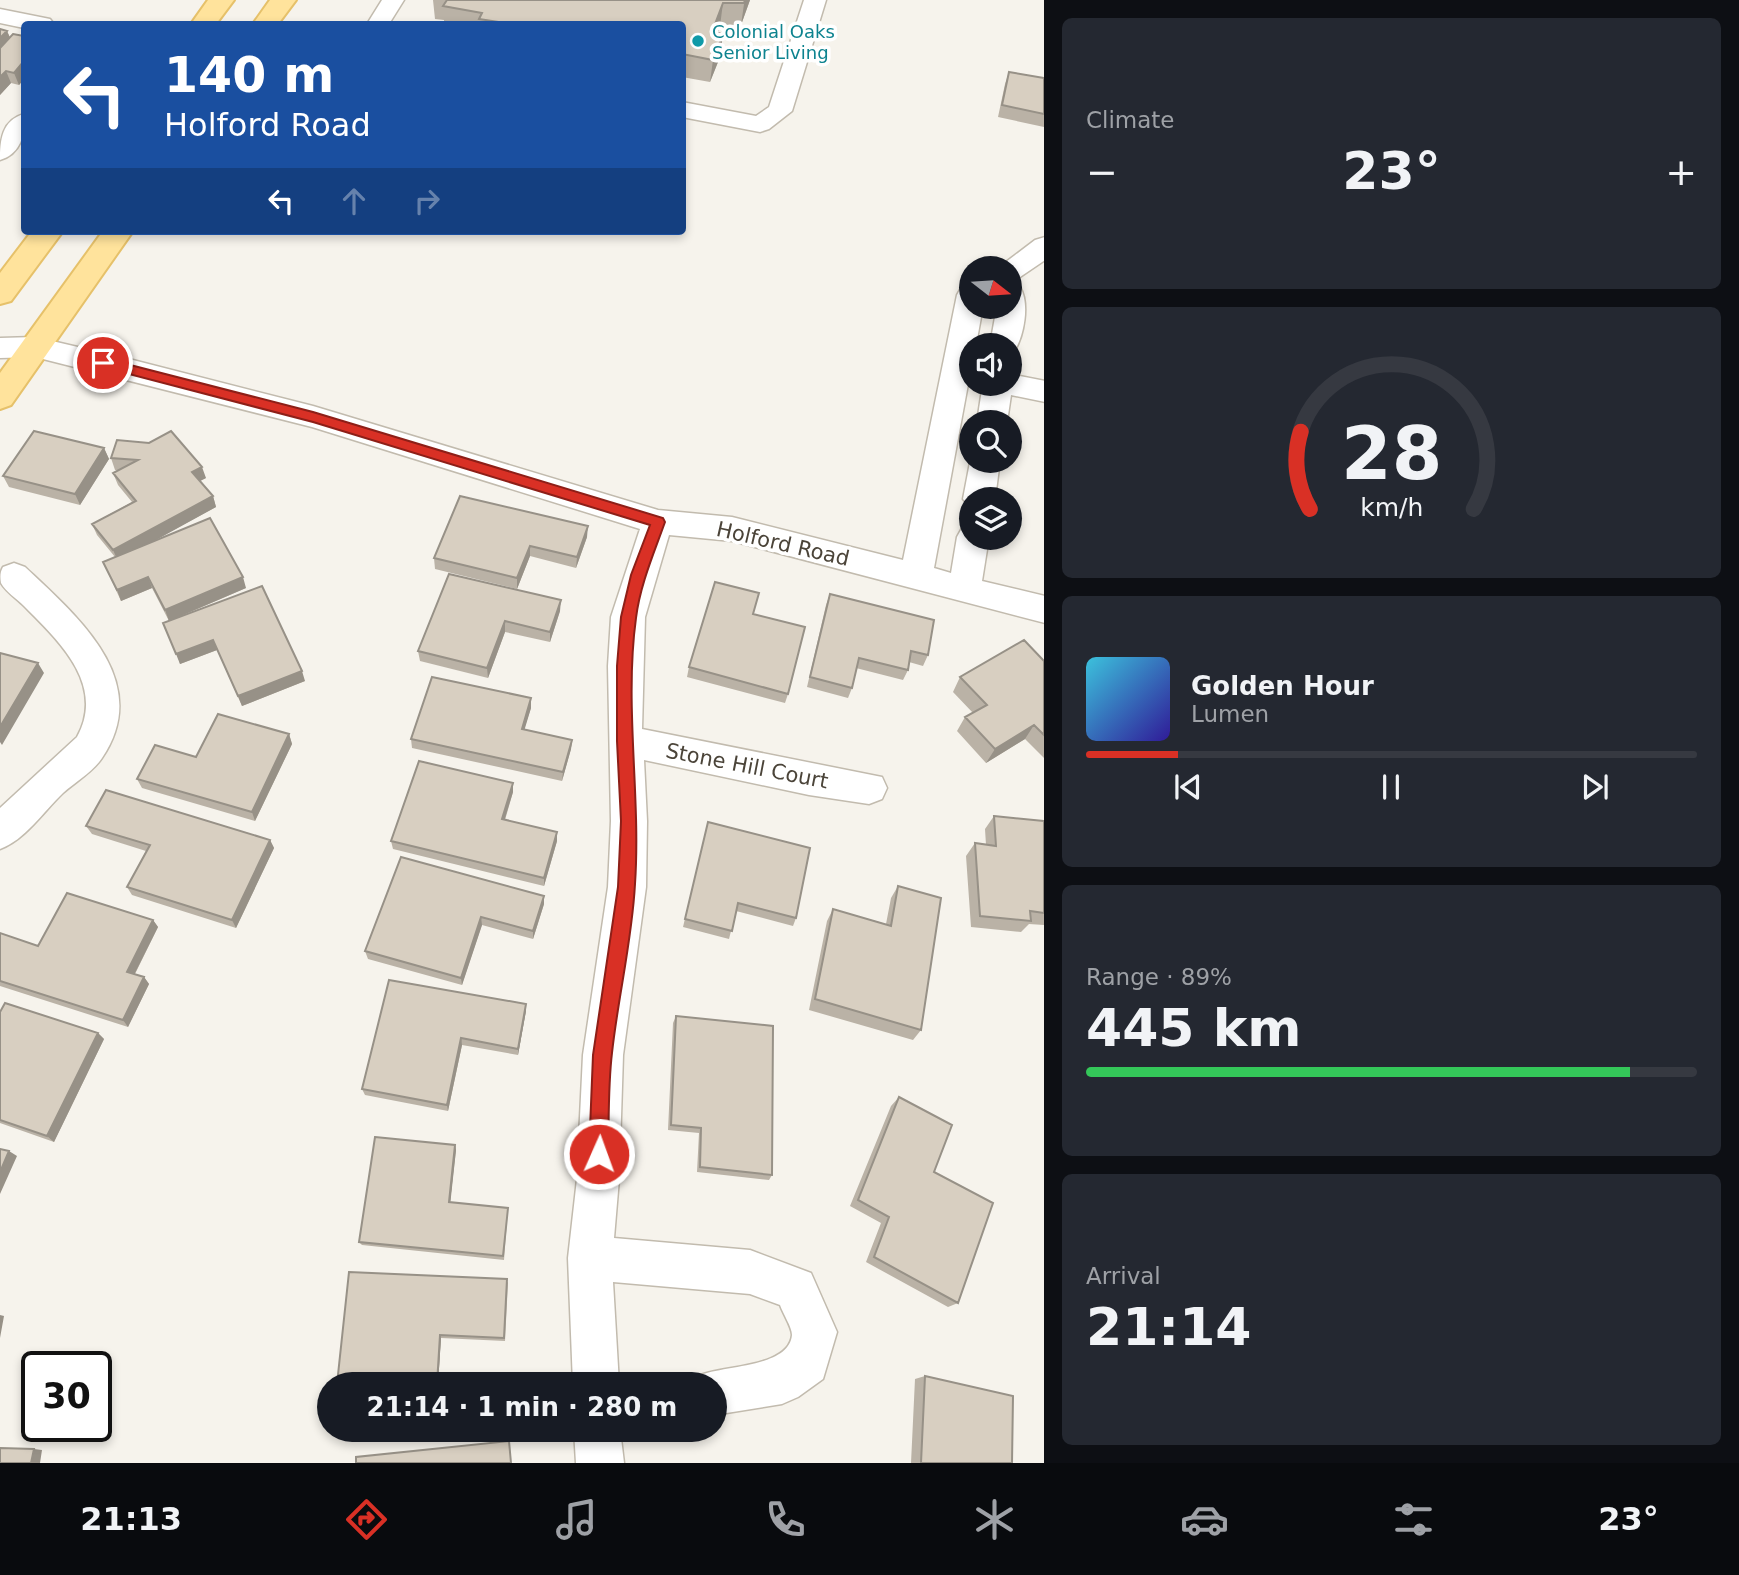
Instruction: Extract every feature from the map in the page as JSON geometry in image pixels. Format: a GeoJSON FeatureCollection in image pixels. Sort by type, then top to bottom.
{"type":"FeatureCollection","features":[{"type":"Feature","properties":{"kind":"main road"},"geometry":{"type":"LineString","coordinates":[[205,21],[221,0]]}},
{"type":"Feature","properties":{"kind":"main road"},"geometry":{"type":"LineString","coordinates":[[267,21],[283,0]]}},
{"type":"Feature","properties":{"kind":"main road"},"geometry":{"type":"LineString","coordinates":[[0,294],[45,235]]}},
{"type":"Feature","properties":{"kind":"main road"},"geometry":{"type":"LineString","coordinates":[[0,397],[115,235]]}},
{"type":"Feature","properties":{"kind":"street"},"geometry":{"type":"LineString","coordinates":[[380,21],[393,0]]}},
{"type":"Feature","properties":{"kind":"street"},"geometry":{"type":"LineString","coordinates":[[686,110],[760,124],[780,111],[815,0]]}},
{"type":"Feature","properties":{"kind":"street"},"geometry":{"type":"LineString","coordinates":[[9,11],[34,21]]}},
{"type":"Feature","properties":{"kind":"street"},"geometry":{"type":"LineString","coordinates":[[0,152],[16,122]]}},
{"type":"Feature","properties":{"kind":"street"},"geometry":{"type":"LineString","coordinates":[[1022,262],[1044,246]]}},
{"type":"Feature","properties":{"kind":"street","name":"Holford Road"},"geometry":{"type":"LineString","coordinates":[[0,323],[36,347]]}},
{"type":"Feature","properties":{"kind":"street","name":"Holford Road"},"geometry":{"type":"LineString","coordinates":[[0,348],[36,347],[313,417],[658,522],[732,529],[1044,610]]}},
{"type":"Feature","properties":{"kind":"street"},"geometry":{"type":"LineString","coordinates":[[1022,387],[1044,392]]}},
{"type":"Feature","properties":{"kind":"street"},"geometry":{"type":"LineString","coordinates":[[916,576],[959,395]]}},
{"type":"Feature","properties":{"kind":"street"},"geometry":{"type":"LineString","coordinates":[[595,1372],[590,1258],[598,1179],[603,1055],[627,887],[629,821],[625,741],[628,617],[639,575],[658,522]]}},
{"type":"Feature","properties":{"kind":"street"},"geometry":{"type":"LineString","coordinates":[[964,589],[971,550]]}},
{"type":"Feature","properties":{"kind":"street"},"geometry":{"type":"LineString","coordinates":[[0,833],[89,747],[106,717],[104,689],[93,665],[68,630],[14,576]]}},
{"type":"Feature","properties":{"kind":"street","name":"Stone Hill Court"},"geometry":{"type":"LineString","coordinates":[[625,741],[783,774],[869,788]]}},
{"type":"Feature","properties":{"kind":"street"},"geometry":{"type":"LineString","coordinates":[[590,1258],[750,1272],[795,1289],[815,1332],[807,1363],[782,1381],[727,1390]]}},
{"type":"Feature","properties":{"kind":"street"},"geometry":{"type":"LineString","coordinates":[[598,1442],[600,1463]]}},
{"type":"Feature","properties":{"kind":"building"},"geometry":{"type":"Polygon","coordinates":[[[447,0],[745,0],[744,3],[723,3],[712,32],[723,34],[713,60],[686,55],[686,21],[492,21],[479,19],[482,13],[443,6],[447,0]]]}},
{"type":"Feature","properties":{"kind":"building"},"geometry":{"type":"Polygon","coordinates":[[[0,29],[7,31],[0,38],[0,29]]]}},
{"type":"Feature","properties":{"kind":"building"},"geometry":{"type":"Polygon","coordinates":[[[13,34],[21,35],[21,65],[14,73],[6,71],[0,77],[0,48],[13,34]]]}},
{"type":"Feature","properties":{"kind":"building"},"geometry":{"type":"Polygon","coordinates":[[[1009,72],[1044,78],[1044,114],[1002,105],[1009,72]]]}},
{"type":"Feature","properties":{"kind":"building"},"geometry":{"type":"Polygon","coordinates":[[[34,431],[104,448],[75,494],[3,476],[34,431]]]}},
{"type":"Feature","properties":{"kind":"building"},"geometry":{"type":"Polygon","coordinates":[[[171,431],[202,467],[192,472],[213,496],[113,550],[92,524],[136,501],[113,473],[138,460],[111,458],[117,440],[149,443],[171,431]]]}},
{"type":"Feature","properties":{"kind":"building"},"geometry":{"type":"Polygon","coordinates":[[[460,496],[588,526],[577,557],[530,546],[517,578],[434,558],[460,496]]]}},
{"type":"Feature","properties":{"kind":"building"},"geometry":{"type":"Polygon","coordinates":[[[210,518],[243,577],[165,610],[148,577],[117,590],[103,562],[210,518]]]}},
{"type":"Feature","properties":{"kind":"building"},"geometry":{"type":"Polygon","coordinates":[[[449,574],[561,600],[550,632],[505,621],[487,668],[418,651],[449,574]]]}},
{"type":"Feature","properties":{"kind":"building"},"geometry":{"type":"Polygon","coordinates":[[[715,582],[759,593],[753,614],[805,627],[788,694],[689,667],[715,582]]]}},
{"type":"Feature","properties":{"kind":"building"},"geometry":{"type":"Polygon","coordinates":[[[262,586],[302,671],[238,696],[213,640],[176,654],[163,623],[262,586]]]}},
{"type":"Feature","properties":{"kind":"building"},"geometry":{"type":"Polygon","coordinates":[[[830,594],[934,620],[928,655],[911,651],[908,670],[859,658],[852,688],[810,677],[830,594]]]}},
{"type":"Feature","properties":{"kind":"building"},"geometry":{"type":"Polygon","coordinates":[[[1024,640],[1044,661],[1044,735],[1034,725],[995,749],[965,717],[987,705],[960,677],[1024,640]]]}},
{"type":"Feature","properties":{"kind":"building"},"geometry":{"type":"Polygon","coordinates":[[[0,653],[38,663],[0,727],[0,653]]]}},
{"type":"Feature","properties":{"kind":"building"},"geometry":{"type":"Polygon","coordinates":[[[432,677],[531,698],[522,729],[572,740],[563,772],[411,739],[432,677]]]}},
{"type":"Feature","properties":{"kind":"building"},"geometry":{"type":"Polygon","coordinates":[[[218,714],[289,734],[252,812],[137,779],[155,745],[196,757],[218,714]]]}},
{"type":"Feature","properties":{"kind":"building"},"geometry":{"type":"Polygon","coordinates":[[[419,761],[513,783],[502,819],[557,832],[544,878],[391,841],[419,761]]]}},
{"type":"Feature","properties":{"kind":"building"},"geometry":{"type":"Polygon","coordinates":[[[106,790],[270,840],[232,920],[127,887],[150,845],[86,826],[106,790]]]}},
{"type":"Feature","properties":{"kind":"building"},"geometry":{"type":"Polygon","coordinates":[[[994,816],[1044,821],[1044,913],[1030,911],[1031,921],[980,916],[975,843],[996,846],[994,816]]]}},
{"type":"Feature","properties":{"kind":"building"},"geometry":{"type":"Polygon","coordinates":[[[708,822],[810,848],[796,918],[738,903],[732,931],[685,919],[708,822]]]}},
{"type":"Feature","properties":{"kind":"building"},"geometry":{"type":"Polygon","coordinates":[[[401,857],[544,896],[533,931],[481,917],[461,978],[365,951],[401,857]]]}},
{"type":"Feature","properties":{"kind":"building"},"geometry":{"type":"Polygon","coordinates":[[[898,886],[941,898],[921,1030],[815,999],[833,909],[891,926],[898,886]]]}},
{"type":"Feature","properties":{"kind":"building"},"geometry":{"type":"Polygon","coordinates":[[[67,893],[153,920],[127,972],[144,977],[123,1020],[0,981],[0,933],[38,946],[67,893]]]}},
{"type":"Feature","properties":{"kind":"building"},"geometry":{"type":"Polygon","coordinates":[[[389,980],[526,1004],[518,1049],[461,1038],[447,1105],[362,1089],[389,980]]]}},
{"type":"Feature","properties":{"kind":"building"},"geometry":{"type":"Polygon","coordinates":[[[5,1003],[98,1033],[47,1136],[0,1120],[0,1012],[5,1003]]]}},
{"type":"Feature","properties":{"kind":"building"},"geometry":{"type":"Polygon","coordinates":[[[676,1016],[773,1026],[772,1175],[700,1167],[701,1128],[671,1125],[676,1016]]]}},
{"type":"Feature","properties":{"kind":"building"},"geometry":{"type":"Polygon","coordinates":[[[899,1097],[952,1125],[934,1172],[993,1203],[958,1303],[874,1257],[889,1217],[858,1200],[899,1097]]]}},
{"type":"Feature","properties":{"kind":"building"},"geometry":{"type":"Polygon","coordinates":[[[375,1137],[455,1145],[449,1202],[508,1208],[503,1256],[359,1242],[375,1137]]]}},
{"type":"Feature","properties":{"kind":"building"},"geometry":{"type":"Polygon","coordinates":[[[0,1149],[9,1151],[0,1172],[0,1149]]]}},
{"type":"Feature","properties":{"kind":"building"},"geometry":{"type":"Polygon","coordinates":[[[349,1272],[507,1279],[504,1338],[440,1335],[438,1372],[338,1372],[349,1272]]]}},
{"type":"Feature","properties":{"kind":"building"},"geometry":{"type":"Polygon","coordinates":[[[925,1376],[1013,1396],[1012,1463],[921,1463],[925,1376]]]}},
{"type":"Feature","properties":{"kind":"building"},"geometry":{"type":"Polygon","coordinates":[[[509,1442],[511,1463],[356,1463],[356,1457],[509,1442]]]}},
{"type":"Feature","properties":{"kind":"building"},"geometry":{"type":"Polygon","coordinates":[[[0,1448],[34,1449],[31,1463],[0,1463],[0,1448]]]}},
{"type":"Feature","properties":{"kind":"place","name":"Colonial Oaks Senior Living"},"geometry":{"type":"Point","coordinates":[698,41]}},
{"type":"Feature","properties":{"kind":"route"},"geometry":{"type":"LineString","coordinates":[[103,363],[313,417],[658,522],[639,575],[628,617],[625,666],[629,821],[627,887],[603,1055],[599,1154]]}}]}
